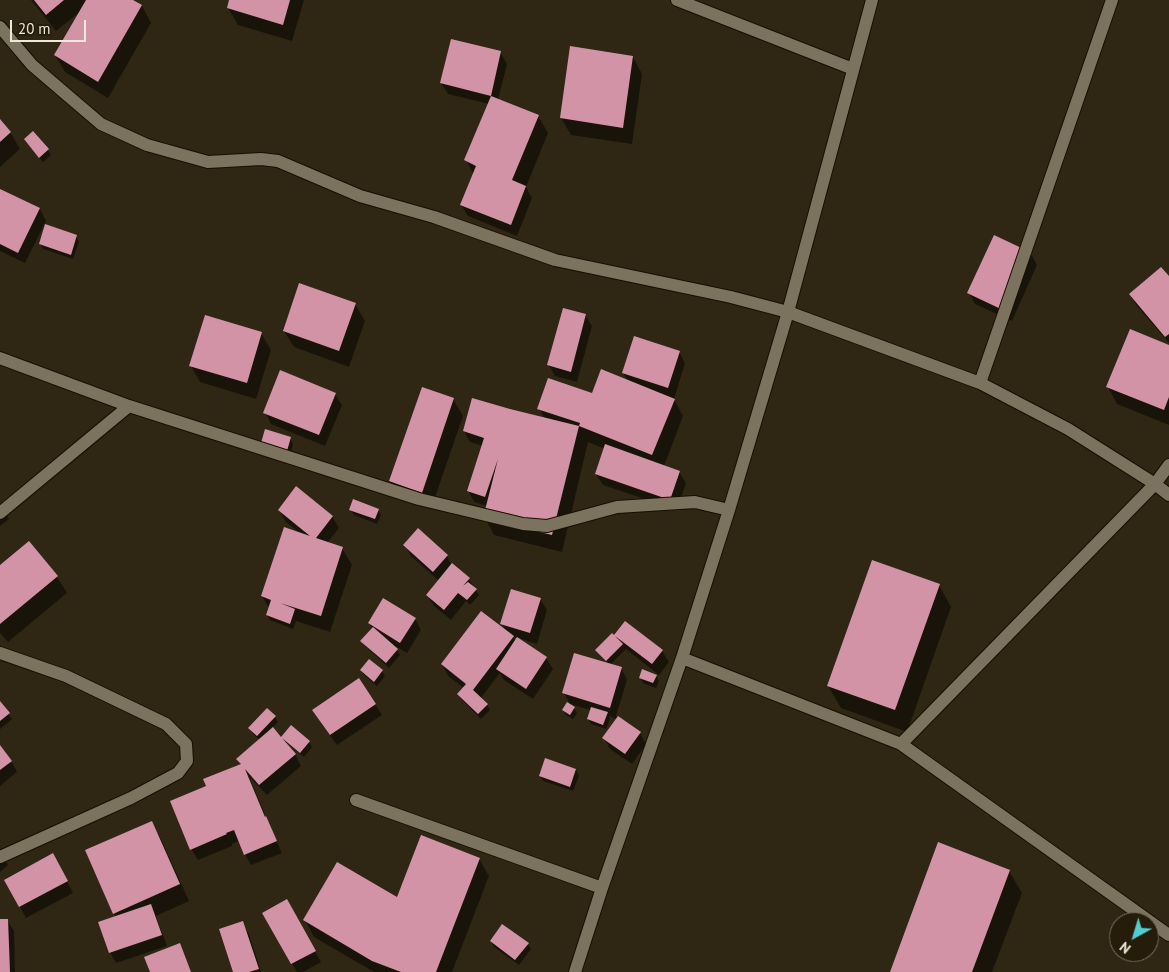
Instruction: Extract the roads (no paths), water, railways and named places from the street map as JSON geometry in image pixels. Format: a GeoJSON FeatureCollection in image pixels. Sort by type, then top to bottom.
{"type":"FeatureCollection","features":[{"type":"Feature","properties":{"kind":"street"},"geometry":{"type":"LineString","coordinates":[[677,0],[853,69]]}},
{"type":"Feature","properties":{"kind":"street"},"geometry":{"type":"LineString","coordinates":[[575,972],[602,888],[682,658],[729,510],[788,312],[872,0]]}},
{"type":"Feature","properties":{"kind":"street"},"geometry":{"type":"LineString","coordinates":[[980,383],[1112,0]]}},
{"type":"Feature","properties":{"kind":"street"},"geometry":{"type":"LineString","coordinates":[[0,27],[32,65],[100,124],[147,145],[208,162],[260,159],[278,161],[360,196],[434,217],[555,260],[731,297],[788,312],[980,383],[1068,429],[1155,484],[1169,495]]}},
{"type":"Feature","properties":{"kind":"street"},"geometry":{"type":"LineString","coordinates":[[0,358],[129,406],[420,499],[523,524],[547,526],[617,507],[695,502],[729,510]]}},
{"type":"Feature","properties":{"kind":"street"},"geometry":{"type":"LineString","coordinates":[[0,513],[129,406]]}},
{"type":"Feature","properties":{"kind":"street"},"geometry":{"type":"LineString","coordinates":[[901,744],[1155,484],[1169,465]]}},
{"type":"Feature","properties":{"kind":"street"},"geometry":{"type":"LineString","coordinates":[[0,653],[66,676],[166,724],[186,744],[187,761],[178,773],[130,798],[0,857]]}},
{"type":"Feature","properties":{"kind":"street"},"geometry":{"type":"LineString","coordinates":[[682,658],[901,744],[1169,935]]}},
{"type":"Feature","properties":{"kind":"street"},"geometry":{"type":"LineString","coordinates":[[356,800],[602,888]]}}]}
